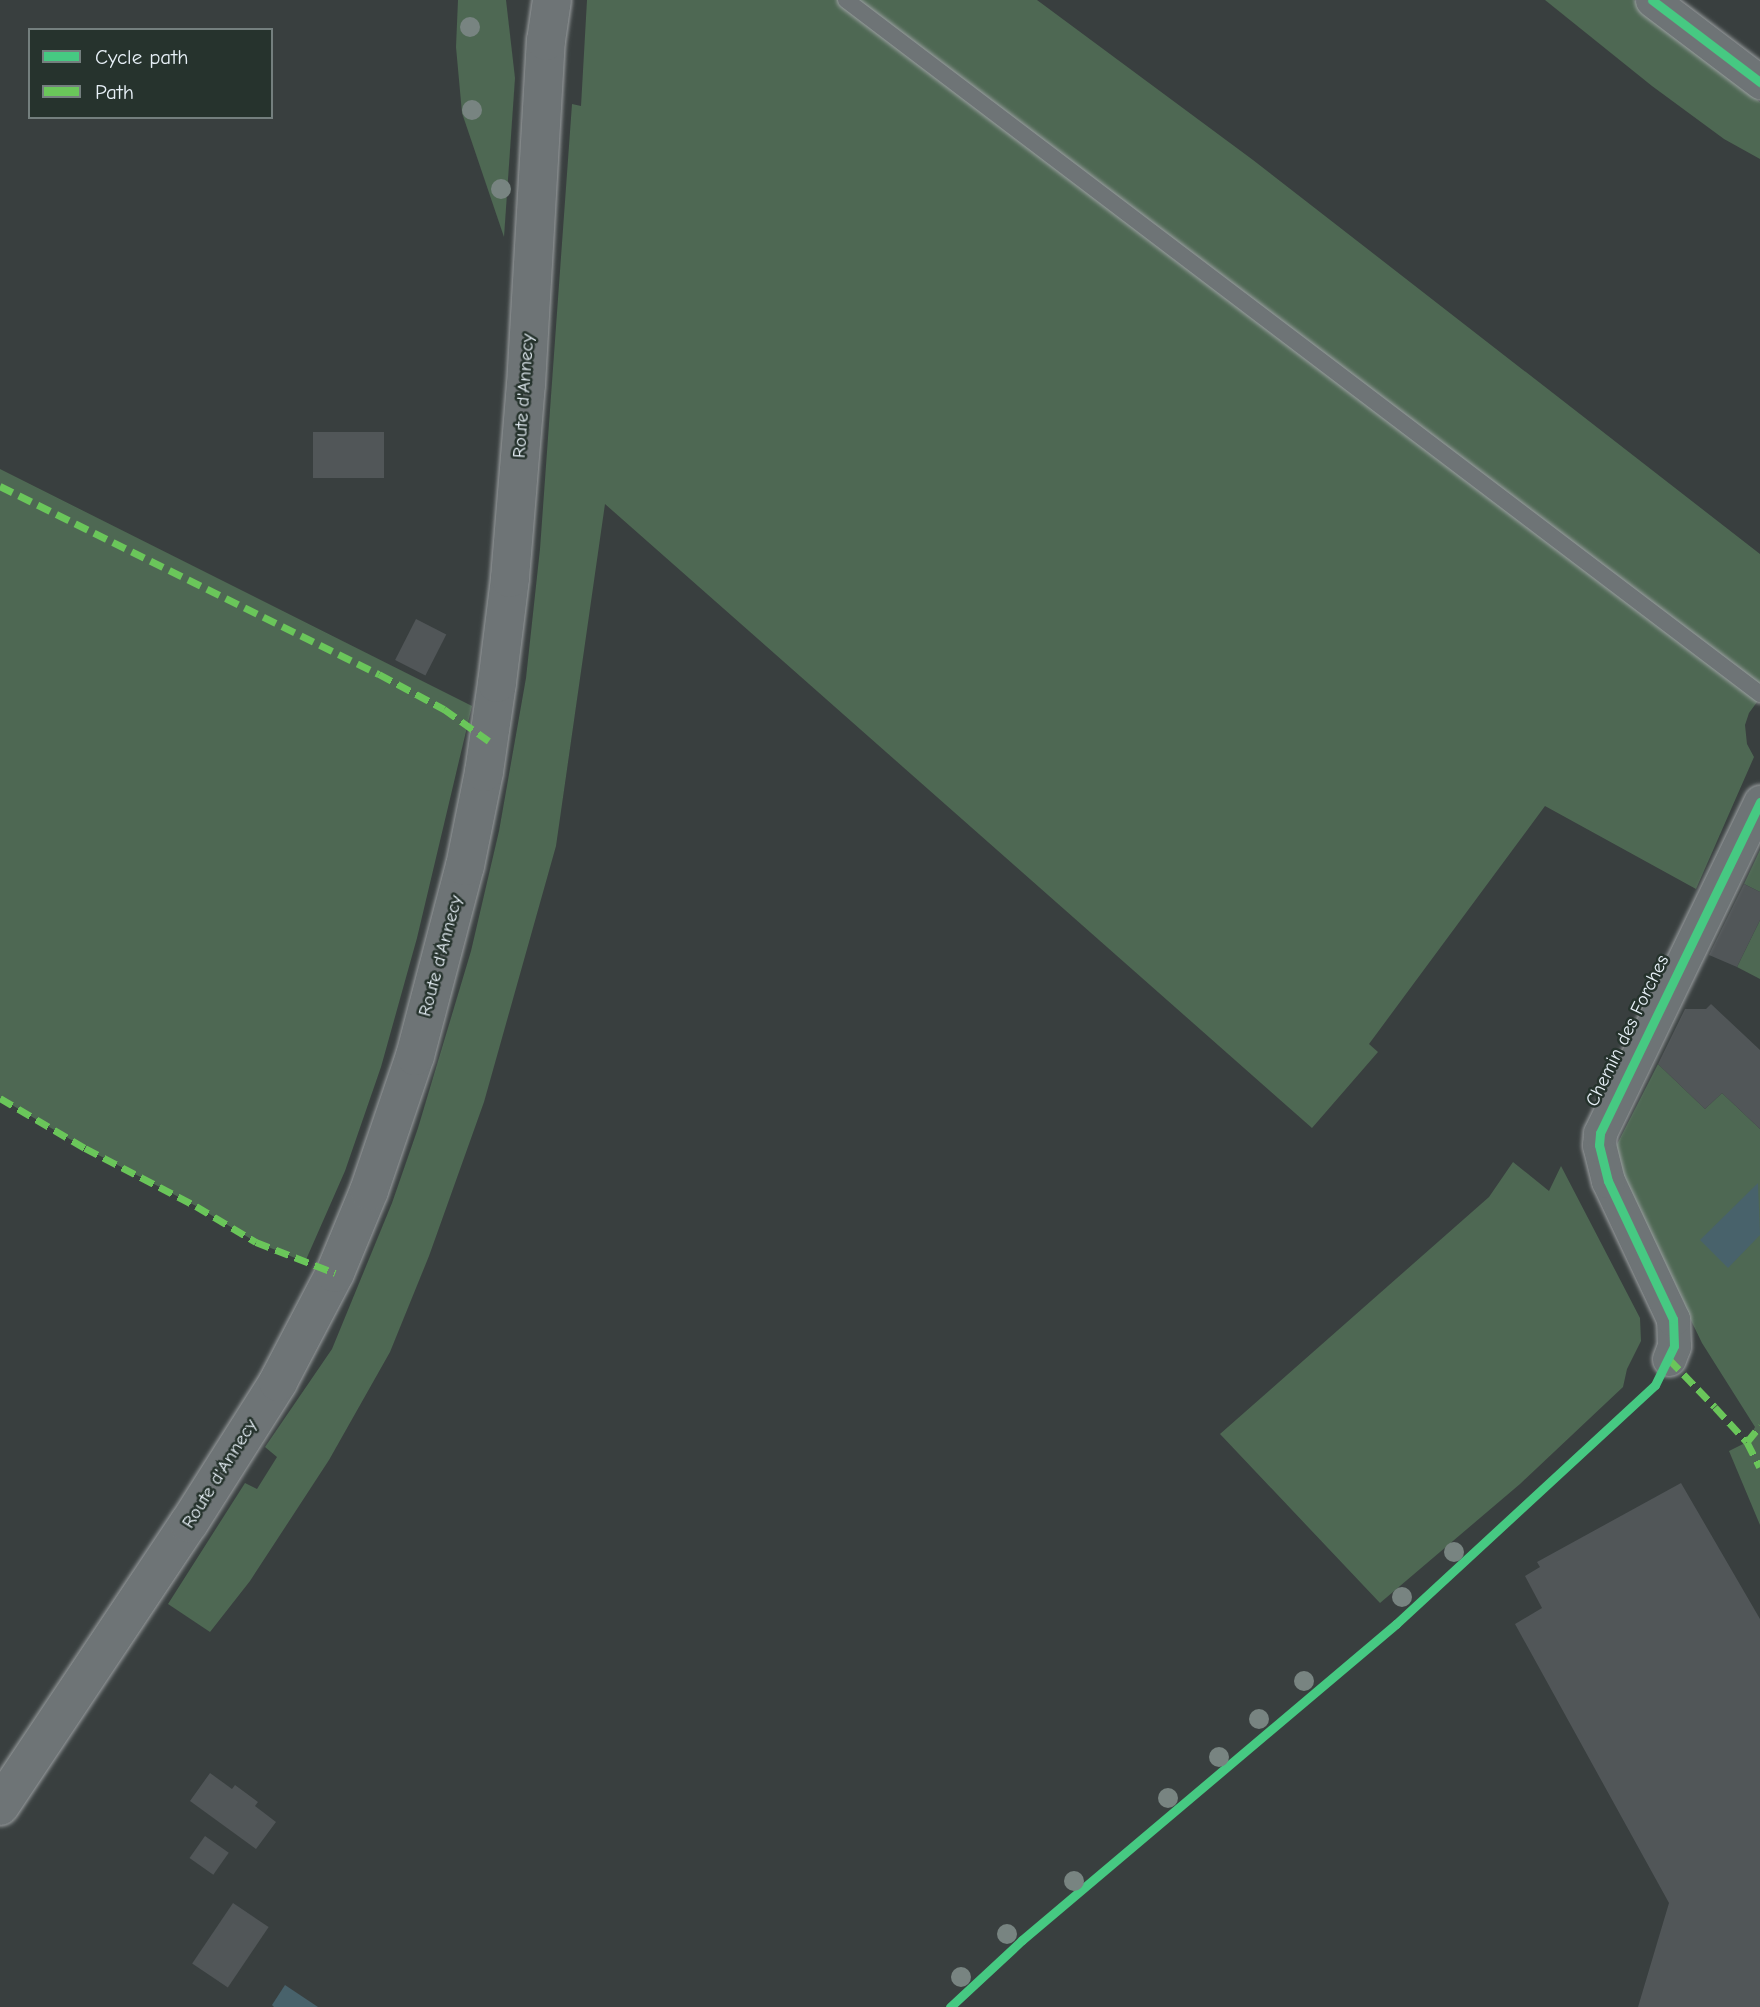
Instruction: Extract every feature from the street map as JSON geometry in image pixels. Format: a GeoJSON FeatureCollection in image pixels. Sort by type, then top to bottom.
{"type":"FeatureCollection","features":[{"type":"Feature","properties":{"kind":"main road","name":"Route d'Annecy"},"geometry":{"type":"LineString","coordinates":[[0,1806],[189,1523],[278,1382],[340,1261],[369,1191],[415,1056],[465,866],[484,772],[497,683],[526,385],[546,41],[552,0]]}},
{"type":"Feature","properties":{"kind":"street"},"geometry":{"type":"LineString","coordinates":[[1652,0],[1760,82]]}},
{"type":"Feature","properties":{"kind":"street","name":"Chemin des Forches"},"geometry":{"type":"LineString","coordinates":[[1669,1359],[1674,1346],[1673,1319],[1608,1181],[1599,1145],[1600,1133],[1760,802]]}},
{"type":"Feature","properties":{"kind":"lane"},"geometry":{"type":"LineString","coordinates":[[846,0],[1760,694]]}},
{"type":"Feature","properties":{"kind":"green space"},"geometry":{"type":"Polygon","coordinates":[[[458,0],[506,0],[515,78],[504,237],[462,113],[456,47],[458,0]]]}},
{"type":"Feature","properties":{"kind":"green space"},"geometry":{"type":"Polygon","coordinates":[[[587,0],[1037,0],[1253,160],[1760,554],[1760,698],[1749,713],[1745,725],[1747,744],[1754,757],[1696,889],[1545,806],[1369,1044],[1378,1052],[1312,1128],[605,504],[556,846],[484,1102],[429,1256],[390,1352],[329,1460],[250,1581],[210,1632],[168,1604],[245,1483],[257,1489],[277,1457],[265,1447],[332,1349],[392,1203],[418,1128],[471,951],[499,831],[526,678],[540,549],[572,104],[581,106],[587,0]]]}},
{"type":"Feature","properties":{"kind":"green space"},"geometry":{"type":"Polygon","coordinates":[[[1545,0],[1634,0],[1760,102],[1760,159],[1724,139],[1652,86],[1545,0]]]}},
{"type":"Feature","properties":{"kind":"green space"},"geometry":{"type":"Polygon","coordinates":[[[0,469],[472,706],[417,938],[381,1067],[345,1171],[305,1262],[256,1242],[0,1098],[0,469]]]}},
{"type":"Feature","properties":{"kind":"green space"},"geometry":{"type":"Polygon","coordinates":[[[1760,850],[1760,892],[1744,884],[1760,850]]]}},
{"type":"Feature","properties":{"kind":"green space"},"geometry":{"type":"Polygon","coordinates":[[[1760,920],[1760,979],[1737,967],[1760,920]]]}},
{"type":"Feature","properties":{"kind":"green space"},"geometry":{"type":"Polygon","coordinates":[[[1658,1064],[1705,1109],[1722,1093],[1760,1129],[1760,1525],[1729,1451],[1747,1442],[1755,1427],[1702,1343],[1617,1169],[1613,1152],[1658,1064]]]}},
{"type":"Feature","properties":{"kind":"green space"},"geometry":{"type":"Polygon","coordinates":[[[1513,1162],[1549,1191],[1561,1166],[1640,1318],[1641,1341],[1627,1369],[1623,1387],[1520,1484],[1380,1603],[1220,1434],[1489,1197],[1513,1162]]]}},
{"type":"Feature","properties":{"kind":"water"},"geometry":{"type":"Polygon","coordinates":[[[1758,1183],[1760,1235],[1728,1268],[1700,1240],[1758,1183]]]}},
{"type":"Feature","properties":{"kind":"water"},"geometry":{"type":"Polygon","coordinates":[[[285,1985],[318,2007],[274,2007],[272,2005],[285,1985]]]}},
{"type":"Feature","properties":{"kind":"building"},"geometry":{"type":"Polygon","coordinates":[[[313,432],[384,432],[384,478],[313,478],[313,432]]]}},
{"type":"Feature","properties":{"kind":"building"},"geometry":{"type":"Polygon","coordinates":[[[416,619],[446,634],[425,675],[395,660],[416,619]]]}},
{"type":"Feature","properties":{"kind":"building"},"geometry":{"type":"Polygon","coordinates":[[[1744,884],[1760,892],[1760,920],[1737,967],[1709,955],[1744,884]]]}},
{"type":"Feature","properties":{"kind":"building"},"geometry":{"type":"Polygon","coordinates":[[[1711,1004],[1760,1050],[1760,1129],[1722,1093],[1705,1109],[1658,1064],[1685,1009],[1706,1009],[1711,1004]]]}},
{"type":"Feature","properties":{"kind":"building"},"geometry":{"type":"Polygon","coordinates":[[[1681,1483],[1760,1619],[1760,2007],[1638,2007],[1669,1903],[1515,1624],[1542,1608],[1525,1576],[1540,1567],[1537,1562],[1681,1483]]]}},
{"type":"Feature","properties":{"kind":"building"},"geometry":{"type":"Polygon","coordinates":[[[210,1773],[232,1789],[235,1785],[258,1802],[255,1806],[276,1822],[256,1849],[190,1801],[210,1773]]]}},
{"type":"Feature","properties":{"kind":"building"},"geometry":{"type":"Polygon","coordinates":[[[205,1836],[229,1853],[213,1875],[190,1858],[205,1836]]]}},
{"type":"Feature","properties":{"kind":"building"},"geometry":{"type":"Polygon","coordinates":[[[233,1903],[269,1927],[228,1988],[192,1964],[233,1903]]]}},
{"type":"Feature","properties":{"kind":"marked path"},"geometry":{"type":"LineString","coordinates":[[0,486],[379,674],[444,709],[489,741]]}},
{"type":"Feature","properties":{"kind":"marked path"},"geometry":{"type":"LineString","coordinates":[[0,1098],[256,1242],[335,1273]]}},
{"type":"Feature","properties":{"kind":"marked path"},"geometry":{"type":"LineString","coordinates":[[1666,1365],[1669,1359],[1715,1407],[1747,1442],[1760,1467]]}},
{"type":"Feature","properties":{"kind":"marked path"},"geometry":{"type":"LineString","coordinates":[[1747,1442],[1760,1426]]}},
{"type":"Feature","properties":{"kind":"cycle path"},"geometry":{"type":"LineString","coordinates":[[1652,0],[1760,82]]}},
{"type":"Feature","properties":{"kind":"cycle path"},"geometry":{"type":"LineString","coordinates":[[950,2007],[1022,1940],[1396,1624],[1655,1385],[1674,1346],[1673,1319],[1608,1181],[1599,1145],[1600,1133],[1760,802]]}}]}
